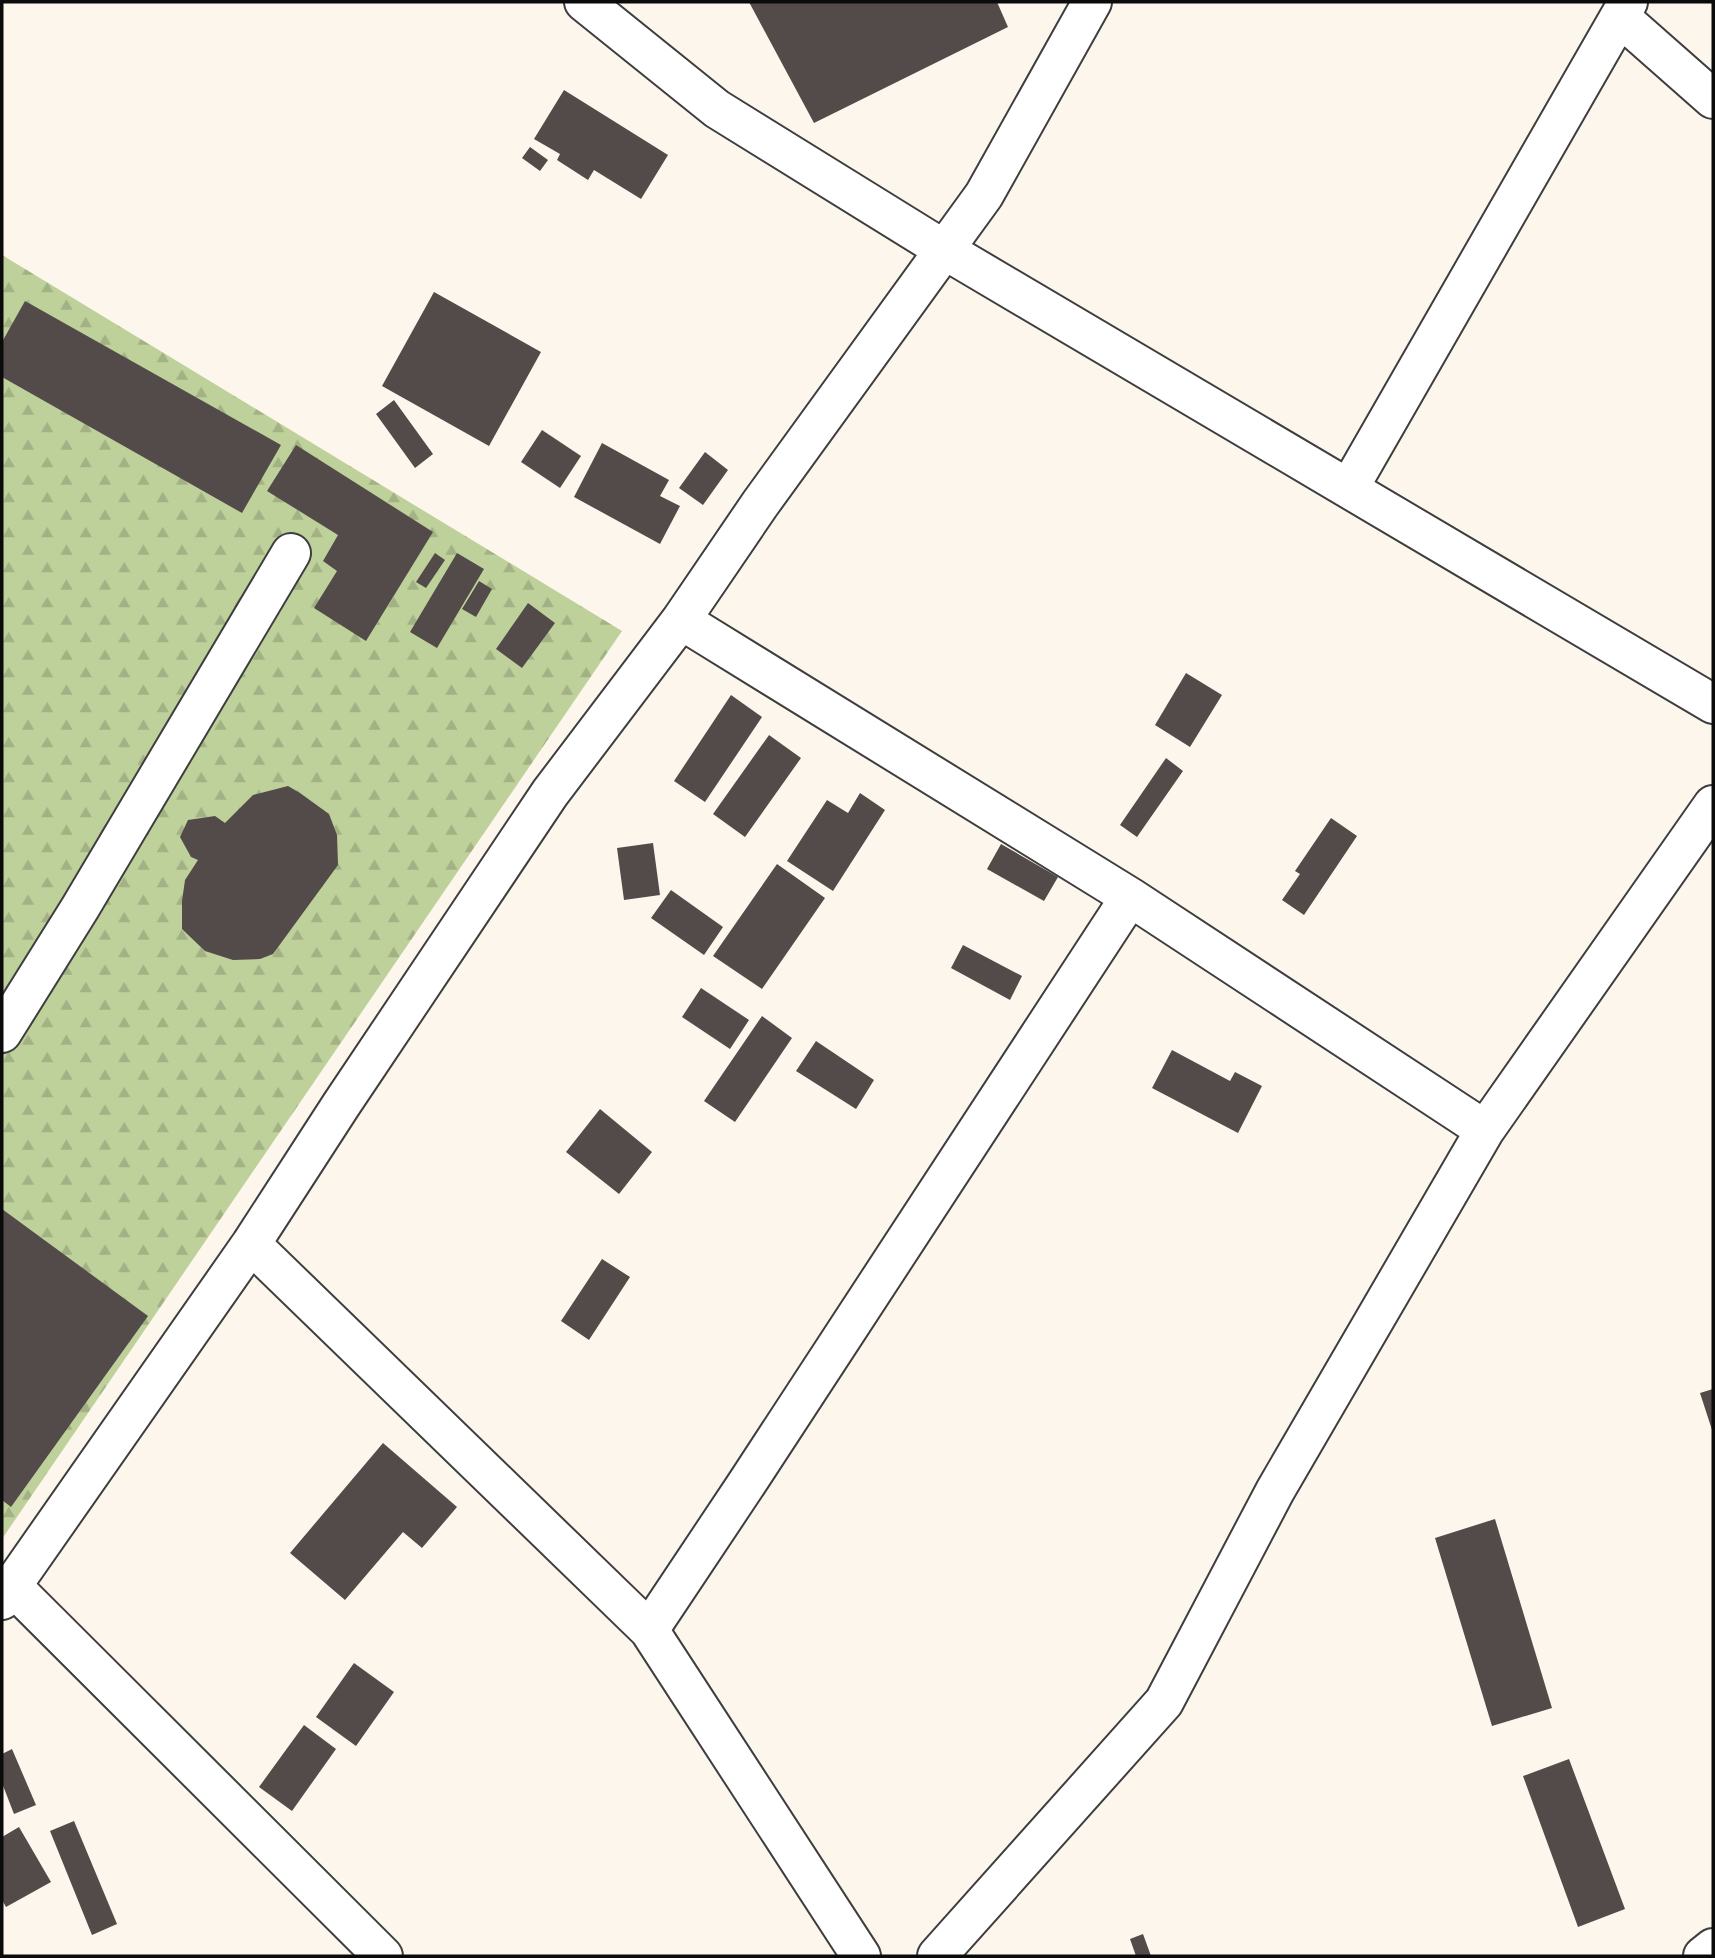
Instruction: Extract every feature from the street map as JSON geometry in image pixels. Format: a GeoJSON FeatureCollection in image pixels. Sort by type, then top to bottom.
{"type":"FeatureCollection","features":[{"type":"Feature","properties":{"kind":"street"},"geometry":{"type":"LineString","coordinates":[[584,2],[717,109],[943,249],[1713,704]]}},
{"type":"Feature","properties":{"kind":"street"},"geometry":{"type":"LineString","coordinates":[[383,1956],[7,1593],[251,1244],[550,793],[681,621],[768,493],[984,195],[1091,2]]}},
{"type":"Feature","properties":{"kind":"street"},"geometry":{"type":"LineString","coordinates":[[1349,488],[1624,9],[1713,99]]}},
{"type":"Feature","properties":{"kind":"street"},"geometry":{"type":"LineString","coordinates":[[2,1033],[80,908],[292,553]]}},
{"type":"Feature","properties":{"kind":"street"},"geometry":{"type":"LineString","coordinates":[[681,621],[1130,897],[1485,1130]]}},
{"type":"Feature","properties":{"kind":"street"},"geometry":{"type":"LineString","coordinates":[[937,1956],[1164,1702],[1275,1491],[1485,1130],[1713,804]]}},
{"type":"Feature","properties":{"kind":"street"},"geometry":{"type":"LineString","coordinates":[[649,1630],[1130,897]]}},
{"type":"Feature","properties":{"kind":"street"},"geometry":{"type":"LineString","coordinates":[[251,1244],[649,1630],[861,1956]]}},
{"type":"Feature","properties":{"kind":"street"},"geometry":{"type":"LineString","coordinates":[[1703,1956],[1713,1948]]}},
{"type":"Feature","properties":{"kind":"green space"},"geometry":{"type":"Polygon","coordinates":[[[2,255],[622,631],[2,1539],[2,255]]]}},
{"type":"Feature","properties":{"kind":"building"},"geometry":{"type":"Polygon","coordinates":[[[749,2],[997,2],[1008,27],[814,123],[749,2]]]}},
{"type":"Feature","properties":{"kind":"building"},"geometry":{"type":"Polygon","coordinates":[[[564,90],[668,155],[641,199],[594,170],[588,180],[557,160],[560,154],[534,139],[564,90]]]}},
{"type":"Feature","properties":{"kind":"building"},"geometry":{"type":"Polygon","coordinates":[[[530,147],[548,160],[540,171],[522,158],[530,147]]]}},
{"type":"Feature","properties":{"kind":"building"},"geometry":{"type":"Polygon","coordinates":[[[434,292],[541,352],[489,446],[382,386],[434,292]]]}},
{"type":"Feature","properties":{"kind":"building"},"geometry":{"type":"Polygon","coordinates":[[[25,301],[281,445],[242,513],[2,377],[2,342],[25,301]]]}},
{"type":"Feature","properties":{"kind":"building"},"geometry":{"type":"Polygon","coordinates":[[[394,400],[433,454],[415,468],[376,414],[394,400]]]}},
{"type":"Feature","properties":{"kind":"building"},"geometry":{"type":"Polygon","coordinates":[[[542,430],[581,456],[560,488],[521,462],[542,430]]]}},
{"type":"Feature","properties":{"kind":"building"},"geometry":{"type":"Polygon","coordinates":[[[602,443],[669,480],[660,496],[680,506],[660,544],[574,497],[602,443]]]}},
{"type":"Feature","properties":{"kind":"building"},"geometry":{"type":"Polygon","coordinates":[[[296,445],[433,532],[366,641],[314,608],[337,571],[323,561],[338,535],[267,491],[296,445]]]}},
{"type":"Feature","properties":{"kind":"building"},"geometry":{"type":"Polygon","coordinates":[[[705,452],[728,470],[703,505],[679,488],[705,452]]]}},
{"type":"Feature","properties":{"kind":"building"},"geometry":{"type":"Polygon","coordinates":[[[435,553],[445,560],[426,588],[416,582],[435,553]]]}},
{"type":"Feature","properties":{"kind":"building"},"geometry":{"type":"Polygon","coordinates":[[[457,553],[484,569],[437,648],[410,632],[457,553]]]}},
{"type":"Feature","properties":{"kind":"building"},"geometry":{"type":"Polygon","coordinates":[[[479,581],[492,589],[476,617],[462,609],[479,581]]]}},
{"type":"Feature","properties":{"kind":"building"},"geometry":{"type":"Polygon","coordinates":[[[528,603],[555,623],[522,668],[496,649],[528,603]]]}},
{"type":"Feature","properties":{"kind":"building"},"geometry":{"type":"Polygon","coordinates":[[[1186,673],[1222,695],[1190,747],[1155,725],[1186,673]]]}},
{"type":"Feature","properties":{"kind":"building"},"geometry":{"type":"Polygon","coordinates":[[[731,695],[762,717],[705,802],[674,781],[731,695]]]}},
{"type":"Feature","properties":{"kind":"building"},"geometry":{"type":"Polygon","coordinates":[[[769,735],[801,758],[745,837],[713,814],[769,735]]]}},
{"type":"Feature","properties":{"kind":"building"},"geometry":{"type":"Polygon","coordinates":[[[1166,758],[1183,771],[1137,837],[1120,825],[1166,758]]]}},
{"type":"Feature","properties":{"kind":"building"},"geometry":{"type":"Polygon","coordinates":[[[288,786],[329,814],[337,835],[338,865],[273,954],[260,959],[233,960],[205,951],[182,929],[185,880],[198,860],[191,857],[180,837],[188,820],[215,816],[225,823],[253,795],[288,786]]]}},
{"type":"Feature","properties":{"kind":"building"},"geometry":{"type":"Polygon","coordinates":[[[860,793],[885,810],[833,891],[787,861],[827,800],[848,813],[860,793]]]}},
{"type":"Feature","properties":{"kind":"building"},"geometry":{"type":"Polygon","coordinates":[[[1331,818],[1357,836],[1304,915],[1282,900],[1300,874],[1295,871],[1331,818]]]}},
{"type":"Feature","properties":{"kind":"building"},"geometry":{"type":"Polygon","coordinates":[[[653,843],[660,895],[624,900],[617,848],[653,843]]]}},
{"type":"Feature","properties":{"kind":"building"},"geometry":{"type":"Polygon","coordinates":[[[1001,844],[1058,877],[1044,901],[987,869],[1001,844]]]}},
{"type":"Feature","properties":{"kind":"building"},"geometry":{"type":"Polygon","coordinates":[[[777,864],[825,898],[762,989],[713,956],[777,864]]]}},
{"type":"Feature","properties":{"kind":"building"},"geometry":{"type":"Polygon","coordinates":[[[671,890],[723,927],[704,955],[651,918],[671,890]]]}},
{"type":"Feature","properties":{"kind":"building"},"geometry":{"type":"Polygon","coordinates":[[[963,945],[1022,976],[1010,1000],[951,968],[963,945]]]}},
{"type":"Feature","properties":{"kind":"building"},"geometry":{"type":"Polygon","coordinates":[[[701,988],[749,1020],[730,1049],[682,1017],[701,988]]]}},
{"type":"Feature","properties":{"kind":"building"},"geometry":{"type":"Polygon","coordinates":[[[762,1016],[792,1038],[735,1122],[704,1101],[762,1016]]]}},
{"type":"Feature","properties":{"kind":"building"},"geometry":{"type":"Polygon","coordinates":[[[816,1041],[874,1080],[856,1109],[796,1071],[816,1041]]]}},
{"type":"Feature","properties":{"kind":"building"},"geometry":{"type":"Polygon","coordinates":[[[1172,1050],[1230,1081],[1235,1072],[1262,1086],[1238,1133],[1152,1088],[1172,1050]]]}},
{"type":"Feature","properties":{"kind":"building"},"geometry":{"type":"Polygon","coordinates":[[[600,1109],[652,1152],[619,1194],[566,1152],[600,1109]]]}},
{"type":"Feature","properties":{"kind":"building"},"geometry":{"type":"Polygon","coordinates":[[[2,1209],[148,1316],[11,1507],[2,1500],[2,1209]]]}},
{"type":"Feature","properties":{"kind":"building"},"geometry":{"type":"Polygon","coordinates":[[[602,1259],[630,1277],[589,1340],[561,1321],[602,1259]]]}},
{"type":"Feature","properties":{"kind":"building"},"geometry":{"type":"Polygon","coordinates":[[[1713,1389],[1713,1433],[1700,1393],[1713,1389]]]}},
{"type":"Feature","properties":{"kind":"building"},"geometry":{"type":"Polygon","coordinates":[[[383,1443],[457,1507],[422,1548],[403,1532],[345,1600],[290,1553],[383,1443]]]}},
{"type":"Feature","properties":{"kind":"building"},"geometry":{"type":"Polygon","coordinates":[[[1495,1519],[1552,1708],[1492,1726],[1435,1538],[1495,1519]]]}},
{"type":"Feature","properties":{"kind":"building"},"geometry":{"type":"Polygon","coordinates":[[[354,1663],[394,1692],[356,1746],[316,1717],[354,1663]]]}},
{"type":"Feature","properties":{"kind":"building"},"geometry":{"type":"Polygon","coordinates":[[[304,1725],[336,1749],[292,1811],[259,1787],[304,1725]]]}},
{"type":"Feature","properties":{"kind":"building"},"geometry":{"type":"Polygon","coordinates":[[[12,1749],[36,1805],[14,1814],[2,1783],[2,1754],[12,1749]]]}},
{"type":"Feature","properties":{"kind":"building"},"geometry":{"type":"Polygon","coordinates":[[[1569,1759],[1625,1909],[1578,1927],[1523,1776],[1569,1759]]]}},
{"type":"Feature","properties":{"kind":"building"},"geometry":{"type":"Polygon","coordinates":[[[74,1821],[117,1924],[92,1935],[50,1831],[74,1821]]]}},
{"type":"Feature","properties":{"kind":"building"},"geometry":{"type":"Polygon","coordinates":[[[19,1827],[51,1882],[6,1907],[2,1900],[2,1837],[19,1827]]]}},
{"type":"Feature","properties":{"kind":"building"},"geometry":{"type":"Polygon","coordinates":[[[1143,1934],[1151,1956],[1136,1956],[1130,1939],[1143,1934]]]}}]}
